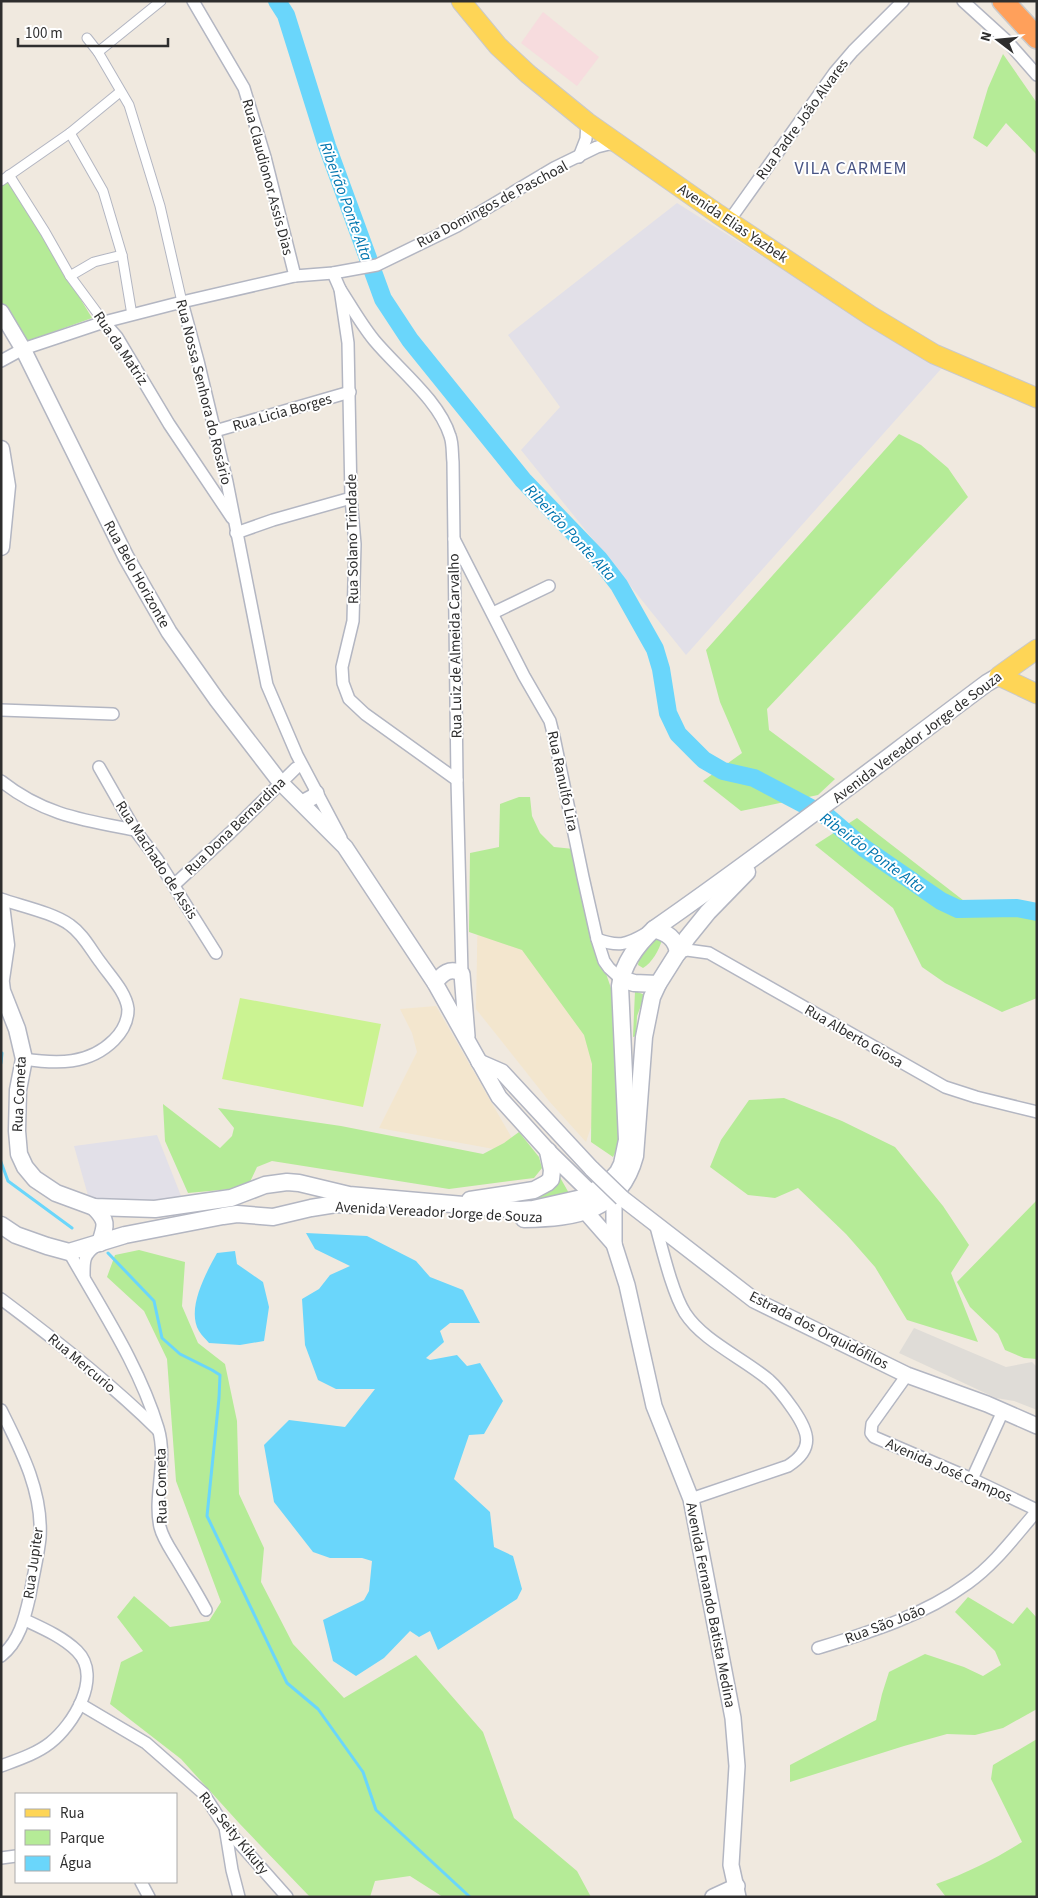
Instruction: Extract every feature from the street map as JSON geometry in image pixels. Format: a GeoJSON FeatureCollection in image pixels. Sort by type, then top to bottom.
{"type":"FeatureCollection","features":[{"type":"Feature","properties":{"kind":"highway"},"geometry":{"type":"LineString","coordinates":[[1004,3],[1037,38]]}},
{"type":"Feature","properties":{"kind":"main road","name":"Avenida Elias Yazbek"},"geometry":{"type":"LineString","coordinates":[[461,1],[498,46],[533,78],[587,122],[728,221],[871,316],[934,354],[1037,398]]}},
{"type":"Feature","properties":{"kind":"main road"},"geometry":{"type":"LineString","coordinates":[[1,449],[7,486],[1,547]]}},
{"type":"Feature","properties":{"kind":"main road","name":"Avenida Vereador Jorge de Souza"},"geometry":{"type":"LineString","coordinates":[[94,1207],[155,1209],[230,1198],[265,1185],[287,1182],[300,1183],[341,1194],[520,1210],[552,1206],[591,1193],[609,1182],[618,1172],[622,1164],[627,1140],[620,999],[621,979],[638,944],[654,929],[774,844],[987,683],[1037,649]]}},
{"type":"Feature","properties":{"kind":"main road"},"geometry":{"type":"LineString","coordinates":[[1018,662],[1018,678],[1030,691]]}},
{"type":"Feature","properties":{"kind":"main road"},"geometry":{"type":"LineString","coordinates":[[999,676],[1030,691]]}},
{"type":"Feature","properties":{"kind":"main road","name":"Avenida Vereador Jorge de Souza"},"geometry":{"type":"LineString","coordinates":[[100,1243],[125,1235],[223,1216],[237,1214],[273,1217],[336,1204],[516,1219],[553,1218],[585,1211],[618,1197],[635,1156],[644,1037],[649,1009],[658,984],[708,912],[774,844]]}},
{"type":"Feature","properties":{"kind":"main road"},"geometry":{"type":"LineString","coordinates":[[1,906],[3,944],[1,979]]}},
{"type":"Feature","properties":{"kind":"main road"},"geometry":{"type":"LineString","coordinates":[[654,929],[668,934],[677,945],[678,953]]}},
{"type":"Feature","properties":{"kind":"main road"},"geometry":{"type":"LineString","coordinates":[[621,979],[634,983],[658,984]]}},
{"type":"Feature","properties":{"kind":"main road","name":"Rua Cometa"},"geometry":{"type":"LineString","coordinates":[[1,983],[17,1029],[24,1059],[18,1090],[17,1130],[19,1154],[25,1167],[35,1179],[56,1193],[94,1207]]}},
{"type":"Feature","properties":{"kind":"main road"},"geometry":{"type":"LineString","coordinates":[[1,1023],[17,1029]]}},
{"type":"Feature","properties":{"kind":"main road"},"geometry":{"type":"LineString","coordinates":[[448,1203],[541,1187],[551,1179],[552,1170],[548,1151]]}},
{"type":"Feature","properties":{"kind":"main road"},"geometry":{"type":"LineString","coordinates":[[265,1185],[257,1196],[256,1202],[260,1210],[273,1217]]}},
{"type":"Feature","properties":{"kind":"main road"},"geometry":{"type":"LineString","coordinates":[[1,1225],[16,1235],[69,1252],[100,1243],[104,1233],[105,1222],[104,1217],[94,1207]]}},
{"type":"Feature","properties":{"kind":"street"},"geometry":{"type":"LineString","coordinates":[[98,52],[160,1]]}},
{"type":"Feature","properties":{"kind":"street","name":"Rua Claudionor Assis Dias"},"geometry":{"type":"LineString","coordinates":[[193,1],[248,97],[295,276]]}},
{"type":"Feature","properties":{"kind":"street","name":"Rua Padre João Alvares"},"geometry":{"type":"LineString","coordinates":[[728,221],[835,72],[853,51],[903,1]]}},
{"type":"Feature","properties":{"kind":"street"},"geometry":{"type":"LineString","coordinates":[[963,1],[1007,41],[1037,75]]}},
{"type":"Feature","properties":{"kind":"street","name":"Rua Nossa Senhora do Rosário"},"geometry":{"type":"LineString","coordinates":[[87,38],[98,52],[129,105],[155,187],[215,432],[267,685],[296,755],[345,847]]}},
{"type":"Feature","properties":{"kind":"street"},"geometry":{"type":"LineString","coordinates":[[5,178],[70,133],[120,92]]}},
{"type":"Feature","properties":{"kind":"street","name":"Rua Domingos de Paschoal"},"geometry":{"type":"LineString","coordinates":[[579,157],[586,139],[587,122]]}},
{"type":"Feature","properties":{"kind":"street"},"geometry":{"type":"LineString","coordinates":[[70,133],[103,191],[122,255],[132,315]]}},
{"type":"Feature","properties":{"kind":"street","name":"Rua Domingos de Paschoal"},"geometry":{"type":"LineString","coordinates":[[1,361],[23,349],[104,322],[295,276],[334,273],[376,264],[457,226],[540,176],[597,148],[609,144],[621,145]]}},
{"type":"Feature","properties":{"kind":"street","name":"Rua da Matriz"},"geometry":{"type":"LineString","coordinates":[[5,178],[45,232],[70,276],[117,337],[169,424],[235,527]]}},
{"type":"Feature","properties":{"kind":"street"},"geometry":{"type":"LineString","coordinates":[[70,276],[94,262],[122,255]]}},
{"type":"Feature","properties":{"kind":"street","name":"Rua Solano Trindade"},"geometry":{"type":"LineString","coordinates":[[334,273],[340,289],[348,343],[351,498],[355,544],[353,621],[342,668],[343,683],[350,700],[365,714],[457,780]]}},
{"type":"Feature","properties":{"kind":"street","name":"Rua Luiz de Almeida Carvalho"},"geometry":{"type":"LineString","coordinates":[[340,289],[373,339],[396,366],[426,396],[442,417],[450,436],[453,462],[457,780],[462,974],[468,1041]]}},
{"type":"Feature","properties":{"kind":"street","name":"Rua Belo Horizonte"},"geometry":{"type":"LineString","coordinates":[[1,312],[23,349],[126,557],[165,626],[217,700],[280,782],[345,847]]}},
{"type":"Feature","properties":{"kind":"street"},"geometry":{"type":"LineString","coordinates":[[348,343],[360,334],[365,334],[373,339]]}},
{"type":"Feature","properties":{"kind":"street","name":"Rua Licia Borges"},"geometry":{"type":"LineString","coordinates":[[215,432],[350,392]]}},
{"type":"Feature","properties":{"kind":"street"},"geometry":{"type":"LineString","coordinates":[[235,527],[273,520],[351,498]]}},
{"type":"Feature","properties":{"kind":"street","name":"Rua Ranulfo Lira"},"geometry":{"type":"LineString","coordinates":[[454,537],[520,669],[550,720],[597,939],[604,961],[621,979]]}},
{"type":"Feature","properties":{"kind":"street"},"geometry":{"type":"LineString","coordinates":[[493,612],[549,586]]}},
{"type":"Feature","properties":{"kind":"street"},"geometry":{"type":"LineString","coordinates":[[1,710],[113,714]]}},
{"type":"Feature","properties":{"kind":"street","name":"Rua Nossa Senhora do Rosário"},"geometry":{"type":"LineString","coordinates":[[296,755],[296,768]]}},
{"type":"Feature","properties":{"kind":"street","name":"Rua Machado de Assis"},"geometry":{"type":"LineString","coordinates":[[99,767],[135,830],[157,859],[216,953]]}},
{"type":"Feature","properties":{"kind":"street"},"geometry":{"type":"LineString","coordinates":[[296,768],[307,773]]}},
{"type":"Feature","properties":{"kind":"street","name":"Rua Dona Bernardina"},"geometry":{"type":"LineString","coordinates":[[174,885],[296,768]]}},
{"type":"Feature","properties":{"kind":"street"},"geometry":{"type":"LineString","coordinates":[[1,782],[31,802],[50,811],[73,818],[135,830]]}},
{"type":"Feature","properties":{"kind":"street"},"geometry":{"type":"LineString","coordinates":[[302,803],[315,796],[316,793]]}},
{"type":"Feature","properties":{"kind":"street"},"geometry":{"type":"LineString","coordinates":[[345,847],[435,983],[499,1097],[548,1151],[591,1193]]}},
{"type":"Feature","properties":{"kind":"street"},"geometry":{"type":"LineString","coordinates":[[1,899],[58,918],[69,924],[78,932],[116,984],[128,1008],[127,1020],[120,1033],[105,1049],[84,1059],[50,1063],[24,1059]]}},
{"type":"Feature","properties":{"kind":"street","name":"Avenida Vereador Jorge de Souza"},"geometry":{"type":"LineString","coordinates":[[597,939],[612,945],[624,944],[654,929]]}},
{"type":"Feature","properties":{"kind":"street","name":"Rua Alberto Giosa"},"geometry":{"type":"LineString","coordinates":[[678,953],[687,950],[709,953],[946,1087],[976,1097],[1037,1112]]}},
{"type":"Feature","properties":{"kind":"street"},"geometry":{"type":"LineString","coordinates":[[435,983],[442,974],[448,971],[458,971],[462,974]]}},
{"type":"Feature","properties":{"kind":"street"},"geometry":{"type":"LineString","coordinates":[[443,998],[459,1001],[465,997]]}},
{"type":"Feature","properties":{"kind":"street"},"geometry":{"type":"LineString","coordinates":[[479,1062],[502,1072],[499,1097]]}},
{"type":"Feature","properties":{"kind":"street","name":"Estrada dos Orquidófilos"},"geometry":{"type":"LineString","coordinates":[[502,1072],[618,1197],[655,1223],[754,1300],[907,1376],[1003,1411],[1037,1426]]}},
{"type":"Feature","properties":{"kind":"street","name":"Avenida Fernando Batista Medina"},"geometry":{"type":"LineString","coordinates":[[618,1197],[614,1244],[629,1293],[654,1406],[691,1499],[733,1718],[737,1766],[731,1865],[738,1892]]}},
{"type":"Feature","properties":{"kind":"street","name":"Avenida Fernando Batista Medina"},"geometry":{"type":"LineString","coordinates":[[585,1211],[614,1244]]}},
{"type":"Feature","properties":{"kind":"street"},"geometry":{"type":"LineString","coordinates":[[655,1223],[679,1301],[686,1315],[704,1333],[769,1380],[787,1400],[804,1426],[807,1438],[804,1449],[798,1459],[788,1466],[691,1499]]}},
{"type":"Feature","properties":{"kind":"street"},"geometry":{"type":"LineString","coordinates":[[84,1279],[84,1261],[88,1251],[100,1243]]}},
{"type":"Feature","properties":{"kind":"street","name":"Rua Cometa"},"geometry":{"type":"LineString","coordinates":[[69,1252],[138,1376],[149,1400],[159,1431],[162,1450],[160,1526],[167,1542],[206,1610]]}},
{"type":"Feature","properties":{"kind":"street","name":"Rua Mercurio"},"geometry":{"type":"LineString","coordinates":[[1,1299],[80,1359],[159,1431]]}},
{"type":"Feature","properties":{"kind":"street","name":"Avenida José Campos"},"geometry":{"type":"LineString","coordinates":[[907,1376],[872,1424],[871,1434],[874,1437],[972,1479],[1037,1511]]}},
{"type":"Feature","properties":{"kind":"street","name":"Rua Jupiter"},"geometry":{"type":"LineString","coordinates":[[1,1410],[32,1479],[39,1509],[40,1537],[25,1620],[13,1644],[1,1656]]}},
{"type":"Feature","properties":{"kind":"street"},"geometry":{"type":"LineString","coordinates":[[972,1479],[1003,1411]]}},
{"type":"Feature","properties":{"kind":"street","name":"Rua São João"},"geometry":{"type":"LineString","coordinates":[[818,1648],[880,1629],[926,1610],[969,1583],[994,1560],[1037,1511]]}},
{"type":"Feature","properties":{"kind":"street"},"geometry":{"type":"LineString","coordinates":[[1,1766],[14,1762],[50,1743],[66,1726],[86,1691],[88,1677],[85,1663],[78,1651],[49,1632],[25,1620]]}},
{"type":"Feature","properties":{"kind":"street","name":"Rua Seity Kikuty"},"geometry":{"type":"LineString","coordinates":[[80,1704],[146,1743],[203,1793],[225,1827],[287,1897]]}},
{"type":"Feature","properties":{"kind":"street"},"geometry":{"type":"LineString","coordinates":[[225,1827],[232,1870],[239,1897]]}},
{"type":"Feature","properties":{"kind":"street"},"geometry":{"type":"LineString","coordinates":[[1,1858],[15,1856]]}},
{"type":"Feature","properties":{"kind":"street"},"geometry":{"type":"LineString","coordinates":[[142,1883],[149,1897]]}},
{"type":"Feature","properties":{"kind":"street"},"geometry":{"type":"LineString","coordinates":[[713,1897],[738,1892]]}},
{"type":"Feature","properties":{"kind":"shaded area"},"geometry":{"type":"Polygon","coordinates":[[[543,12],[599,57],[577,86],[521,43],[543,12]]]}},
{"type":"Feature","properties":{"kind":"shaded area"},"geometry":{"type":"Polygon","coordinates":[[[677,203],[941,369],[686,655],[521,450],[560,407],[508,335],[677,203]]]}},
{"type":"Feature","properties":{"kind":"shaded area"},"geometry":{"type":"Polygon","coordinates":[[[478,897],[564,984],[605,1086],[586,1142],[549,1101],[476,1009],[478,897]]]}},
{"type":"Feature","properties":{"kind":"shaded area"},"geometry":{"type":"Polygon","coordinates":[[[436,1006],[521,1154],[379,1128],[417,1052],[412,1033],[400,1009],[436,1006]]]}},
{"type":"Feature","properties":{"kind":"shaded area"},"geometry":{"type":"Polygon","coordinates":[[[157,1135],[183,1201],[142,1207],[89,1199],[74,1146],[157,1135]]]}},
{"type":"Feature","properties":{"kind":"shaded area"},"geometry":{"type":"Polygon","coordinates":[[[914,1328],[1006,1367],[1032,1362],[1037,1367],[1037,1410],[1014,1401],[996,1398],[899,1353],[914,1328]]]}},
{"type":"Feature","properties":{"kind":"green space"},"geometry":{"type":"Polygon","coordinates":[[[1003,54],[1037,103],[1037,155],[1006,123],[987,147],[973,138],[988,88],[1003,54]]]}},
{"type":"Feature","properties":{"kind":"green space"},"geometry":{"type":"Polygon","coordinates":[[[9,181],[92,318],[25,342],[1,303],[1,186],[9,181]]]}},
{"type":"Feature","properties":{"kind":"green space"},"geometry":{"type":"Polygon","coordinates":[[[899,434],[921,445],[948,468],[968,497],[767,709],[769,730],[835,779],[818,795],[741,811],[703,781],[742,753],[720,702],[706,650],[899,434]]]}},
{"type":"Feature","properties":{"kind":"green space"},"geometry":{"type":"Polygon","coordinates":[[[519,797],[530,797],[532,816],[540,833],[554,847],[574,849],[590,927],[612,991],[621,1141],[613,1157],[591,1142],[592,1064],[584,1035],[522,950],[469,932],[470,853],[499,847],[500,804],[519,797]]]}},
{"type":"Feature","properties":{"kind":"green space"},"geometry":{"type":"Polygon","coordinates":[[[857,818],[968,904],[1037,919],[1037,998],[1002,1012],[945,983],[922,967],[893,908],[815,845],[857,818]]]}},
{"type":"Feature","properties":{"kind":"green space"},"geometry":{"type":"Polygon","coordinates":[[[652,937],[662,940],[655,956],[643,968],[638,965],[640,957],[652,937]]]}},
{"type":"Feature","properties":{"kind":"green space"},"geometry":{"type":"Polygon","coordinates":[[[635,991],[645,995],[637,1016],[636,1036],[633,1037],[635,991]]]}},
{"type":"Feature","properties":{"kind":"green space"},"geometry":{"type":"Polygon","coordinates":[[[240,998],[381,1024],[363,1107],[222,1079],[240,998]]]}},
{"type":"Feature","properties":{"kind":"green space"},"geometry":{"type":"Polygon","coordinates":[[[784,1098],[842,1121],[895,1147],[943,1206],[969,1245],[951,1273],[978,1342],[907,1320],[875,1267],[846,1234],[798,1188],[775,1198],[748,1195],[710,1167],[721,1140],[749,1100],[784,1098]]]}},
{"type":"Feature","properties":{"kind":"green space"},"geometry":{"type":"Polygon","coordinates":[[[163,1104],[220,1148],[232,1136],[234,1128],[218,1108],[341,1126],[483,1154],[504,1143],[519,1132],[539,1157],[542,1168],[534,1178],[449,1189],[272,1161],[257,1167],[249,1184],[231,1189],[188,1193],[165,1141],[163,1104]]]}},
{"type":"Feature","properties":{"kind":"green space"},"geometry":{"type":"Polygon","coordinates":[[[557,1172],[570,1195],[532,1203],[501,1201],[529,1200],[543,1195],[553,1182],[557,1172]]]}},
{"type":"Feature","properties":{"kind":"green space"},"geometry":{"type":"Polygon","coordinates":[[[1037,1200],[1037,1359],[1024,1358],[1005,1350],[998,1334],[970,1307],[957,1282],[1037,1200]]]}},
{"type":"Feature","properties":{"kind":"green space"},"geometry":{"type":"Polygon","coordinates":[[[139,1250],[185,1262],[182,1306],[198,1343],[225,1364],[237,1421],[239,1494],[264,1548],[261,1582],[293,1644],[344,1698],[416,1655],[483,1732],[514,1818],[577,1871],[591,1897],[443,1897],[410,1876],[375,1881],[370,1897],[310,1897],[181,1759],[110,1704],[121,1662],[143,1651],[117,1617],[134,1596],[170,1627],[209,1621],[221,1602],[176,1481],[167,1359],[144,1311],[107,1277],[115,1255],[139,1250]]]}},
{"type":"Feature","properties":{"kind":"green space"},"geometry":{"type":"Polygon","coordinates":[[[968,1597],[1013,1624],[1027,1607],[1037,1618],[1037,1709],[1003,1728],[975,1735],[947,1734],[790,1782],[790,1765],[876,1720],[889,1672],[925,1654],[964,1667],[983,1676],[1001,1665],[995,1651],[955,1612],[968,1597]]]}},
{"type":"Feature","properties":{"kind":"green space"},"geometry":{"type":"Polygon","coordinates":[[[1037,1739],[1037,1897],[946,1897],[936,1884],[981,1865],[1022,1842],[991,1779],[993,1765],[1037,1739]]]}},
{"type":"Feature","properties":{"kind":"water"},"geometry":{"type":"Polygon","coordinates":[[[306,1233],[367,1236],[416,1261],[430,1277],[463,1290],[480,1323],[450,1323],[440,1331],[444,1342],[426,1358],[430,1360],[457,1355],[467,1366],[480,1363],[503,1401],[484,1434],[469,1435],[454,1479],[490,1512],[494,1547],[513,1556],[522,1589],[517,1599],[438,1650],[430,1631],[419,1637],[410,1631],[384,1658],[356,1676],[333,1661],[323,1620],[364,1600],[369,1591],[372,1561],[362,1558],[330,1558],[313,1552],[274,1502],[264,1445],[289,1420],[345,1427],[375,1389],[336,1389],[318,1380],[305,1345],[302,1299],[319,1289],[330,1275],[350,1266],[315,1249],[306,1233]]]}},
{"type":"Feature","properties":{"kind":"water"},"geometry":{"type":"Polygon","coordinates":[[[235,1251],[237,1264],[263,1282],[269,1307],[264,1341],[240,1345],[209,1343],[199,1331],[196,1322],[195,1312],[199,1291],[217,1253],[235,1251]]]}},
{"type":"Feature","properties":{"kind":"waterway","name":"Ribeirão Ponte Alta"},"geometry":{"type":"LineString","coordinates":[[277,1],[286,15],[327,146],[383,299],[410,340],[523,480],[599,559],[619,585],[655,649],[661,669],[668,713],[678,734],[704,760],[723,771],[754,778],[828,817],[864,848],[941,901],[958,909],[1017,908],[1037,912]]}},
{"type":"Feature","properties":{"kind":"waterway"},"geometry":{"type":"LineString","coordinates":[[1,1063],[2,1053]]}},
{"type":"Feature","properties":{"kind":"waterway"},"geometry":{"type":"LineString","coordinates":[[1,1162],[8,1181],[72,1228]]}},
{"type":"Feature","properties":{"kind":"waterway"},"geometry":{"type":"LineString","coordinates":[[108,1253],[154,1301],[162,1338],[180,1354],[220,1375],[207,1516],[287,1683],[318,1709],[363,1772],[376,1810],[470,1897]]}},
{"type":"Feature","properties":{"kind":"district","name":"VILA CARMEM"},"geometry":{"type":"Point","coordinates":[851,168]}}]}
